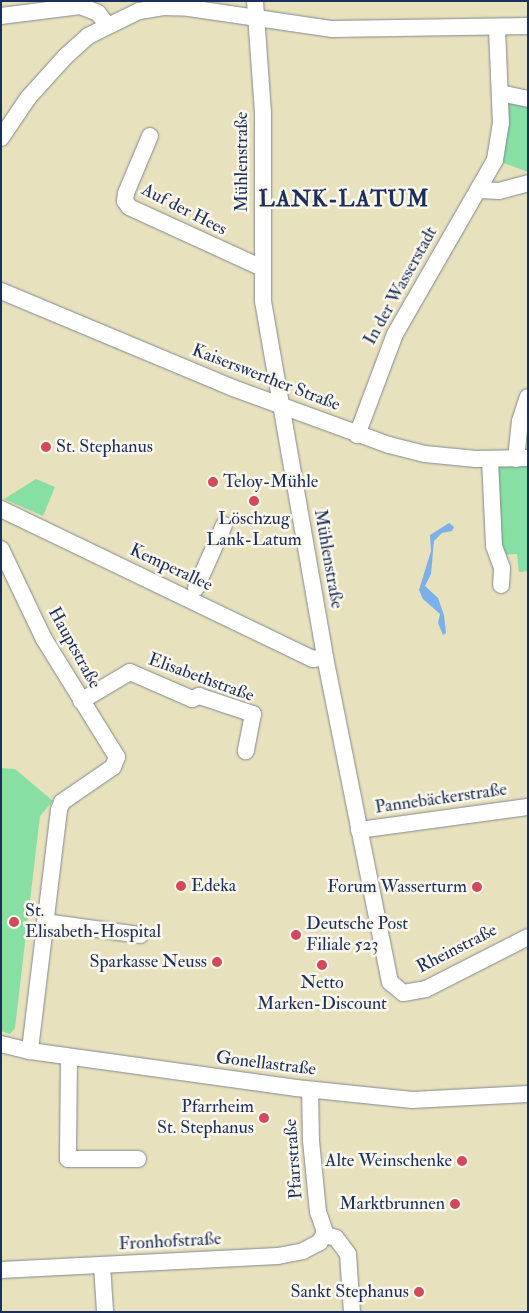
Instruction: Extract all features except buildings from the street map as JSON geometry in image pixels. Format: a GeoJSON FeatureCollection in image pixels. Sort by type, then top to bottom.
{"type":"FeatureCollection","features":[{"type":"Feature","properties":{"kind":"street","name":"Mühlenstraße"},"geometry":{"type":"LineString","coordinates":[[255,1],[263,114],[263,301],[325,657],[359,830],[390,982],[403,993]]}},
{"type":"Feature","properties":{"kind":"street"},"geometry":{"type":"LineString","coordinates":[[1,16],[80,6],[98,13],[107,25]]}},
{"type":"Feature","properties":{"kind":"street"},"geometry":{"type":"LineString","coordinates":[[1,138],[47,75],[88,36],[107,25],[139,11],[164,7],[257,20],[357,30],[528,26]]}},
{"type":"Feature","properties":{"kind":"street","name":"In der Wasserstadt"},"geometry":{"type":"LineString","coordinates":[[357,435],[395,334],[495,160],[499,143],[500,93],[497,28]]}},
{"type":"Feature","properties":{"kind":"street"},"geometry":{"type":"LineString","coordinates":[[500,93],[528,100]]}},
{"type":"Feature","properties":{"kind":"street","name":"Auf der Hees"},"geometry":{"type":"LineString","coordinates":[[150,136],[126,193],[125,202],[129,207],[244,263],[262,268]]}},
{"type":"Feature","properties":{"kind":"street"},"geometry":{"type":"LineString","coordinates":[[479,190],[500,191],[528,183]]}},
{"type":"Feature","properties":{"kind":"street","name":"Kaiserswerther Straße"},"geometry":{"type":"LineString","coordinates":[[1,291],[280,406],[357,435],[425,454],[490,460],[522,458]]}},
{"type":"Feature","properties":{"kind":"street"},"geometry":{"type":"LineString","coordinates":[[522,458],[520,421],[528,397]]}},
{"type":"Feature","properties":{"kind":"street"},"geometry":{"type":"LineString","coordinates":[[490,460],[494,546],[502,568],[501,585]]}},
{"type":"Feature","properties":{"kind":"street","name":"Kemperallee"},"geometry":{"type":"LineString","coordinates":[[1,509],[313,659],[325,657]]}},
{"type":"Feature","properties":{"kind":"street"},"geometry":{"type":"LineString","coordinates":[[196,588],[224,525]]}},
{"type":"Feature","properties":{"kind":"street","name":"Hauptstraße"},"geometry":{"type":"LineString","coordinates":[[1,549],[44,639],[81,701],[116,753],[116,762],[62,802],[59,810],[45,922]]}},
{"type":"Feature","properties":{"kind":"street","name":"Elisabethstraße"},"geometry":{"type":"LineString","coordinates":[[81,701],[130,672],[192,699],[198,696],[253,714],[246,751]]}},
{"type":"Feature","properties":{"kind":"street","name":"Pannebäckerstraße"},"geometry":{"type":"LineString","coordinates":[[359,830],[528,806]]}},
{"type":"Feature","properties":{"kind":"street"},"geometry":{"type":"LineString","coordinates":[[30,1051],[45,922],[140,935]]}},
{"type":"Feature","properties":{"kind":"street","name":"Rheinstraße"},"geometry":{"type":"LineString","coordinates":[[403,993],[426,989],[528,937]]}},
{"type":"Feature","properties":{"kind":"street","name":"Gonellastraße"},"geometry":{"type":"LineString","coordinates":[[1,1044],[69,1057],[310,1090],[426,1100],[528,1094]]}},
{"type":"Feature","properties":{"kind":"street"},"geometry":{"type":"LineString","coordinates":[[69,1057],[68,1159],[138,1159]]}},
{"type":"Feature","properties":{"kind":"street","name":"Pfarrstraße"},"geometry":{"type":"LineString","coordinates":[[310,1090],[311,1140],[318,1212],[324,1230]]}},
{"type":"Feature","properties":{"kind":"street"},"geometry":{"type":"LineString","coordinates":[[324,1230],[336,1238],[348,1254],[352,1312]]}},
{"type":"Feature","properties":{"kind":"street","name":"Fronhofstraße"},"geometry":{"type":"LineString","coordinates":[[1,1270],[278,1256],[303,1251],[320,1242],[324,1230]]}},
{"type":"Feature","properties":{"kind":"street"},"geometry":{"type":"LineString","coordinates":[[102,1265],[104,1312]]}},
{"type":"Feature","properties":{"kind":"green space"},"geometry":{"type":"Polygon","coordinates":[[[507,102],[528,105],[528,172],[501,162],[507,102]]]}},
{"type":"Feature","properties":{"kind":"green space"},"geometry":{"type":"Polygon","coordinates":[[[528,466],[528,571],[519,572],[517,554],[499,555],[494,467],[528,466]]]}},
{"type":"Feature","properties":{"kind":"green space"},"geometry":{"type":"Polygon","coordinates":[[[36,479],[55,487],[43,516],[4,499],[36,479]]]}},
{"type":"Feature","properties":{"kind":"green space"},"geometry":{"type":"Polygon","coordinates":[[[1,768],[15,769],[53,801],[40,816],[15,1028],[10,1034],[1,1031],[1,768]]]}},
{"type":"Feature","properties":{"kind":"water"},"geometry":{"type":"Polygon","coordinates":[[[449,523],[454,527],[452,531],[442,533],[434,541],[431,574],[425,586],[438,598],[444,615],[446,633],[443,635],[438,623],[440,614],[423,599],[419,590],[431,551],[430,535],[449,523]]]}},
{"type":"Feature","properties":{"kind":"place","name":"St. Stephanus"},"geometry":{"type":"Point","coordinates":[46,447]}},
{"type":"Feature","properties":{"kind":"place","name":"Teloy-Mühle"},"geometry":{"type":"Point","coordinates":[213,482]}},
{"type":"Feature","properties":{"kind":"place","name":"Löschzug Lank-Latum"},"geometry":{"type":"Point","coordinates":[254,501]}},
{"type":"Feature","properties":{"kind":"place","name":"Edeka"},"geometry":{"type":"Point","coordinates":[181,886]}},
{"type":"Feature","properties":{"kind":"place","name":"Forum Wasserturm"},"geometry":{"type":"Point","coordinates":[477,887]}},
{"type":"Feature","properties":{"kind":"place","name":"St. Elisabeth-Hospital"},"geometry":{"type":"Point","coordinates":[14,922]}},
{"type":"Feature","properties":{"kind":"place","name":"Deutsche Post Filiale 523"},"geometry":{"type":"Point","coordinates":[296,935]}},
{"type":"Feature","properties":{"kind":"place","name":"Sparkasse Neuss"},"geometry":{"type":"Point","coordinates":[217,962]}},
{"type":"Feature","properties":{"kind":"place","name":"Netto Marken-Discount"},"geometry":{"type":"Point","coordinates":[322,965]}},
{"type":"Feature","properties":{"kind":"place","name":"Pfarrheim St. Stephanus"},"geometry":{"type":"Point","coordinates":[264,1118]}},
{"type":"Feature","properties":{"kind":"place","name":"Alte Weinschenke"},"geometry":{"type":"Point","coordinates":[462,1161]}},
{"type":"Feature","properties":{"kind":"place","name":"Marktbrunnen"},"geometry":{"type":"Point","coordinates":[455,1204]}},
{"type":"Feature","properties":{"kind":"place","name":"Sankt Stephanus"},"geometry":{"type":"Point","coordinates":[419,1292]}},
{"type":"Feature","properties":{"kind":"district","name":"LANK-LATUM"},"geometry":{"type":"Point","coordinates":[344,200]}}]}
